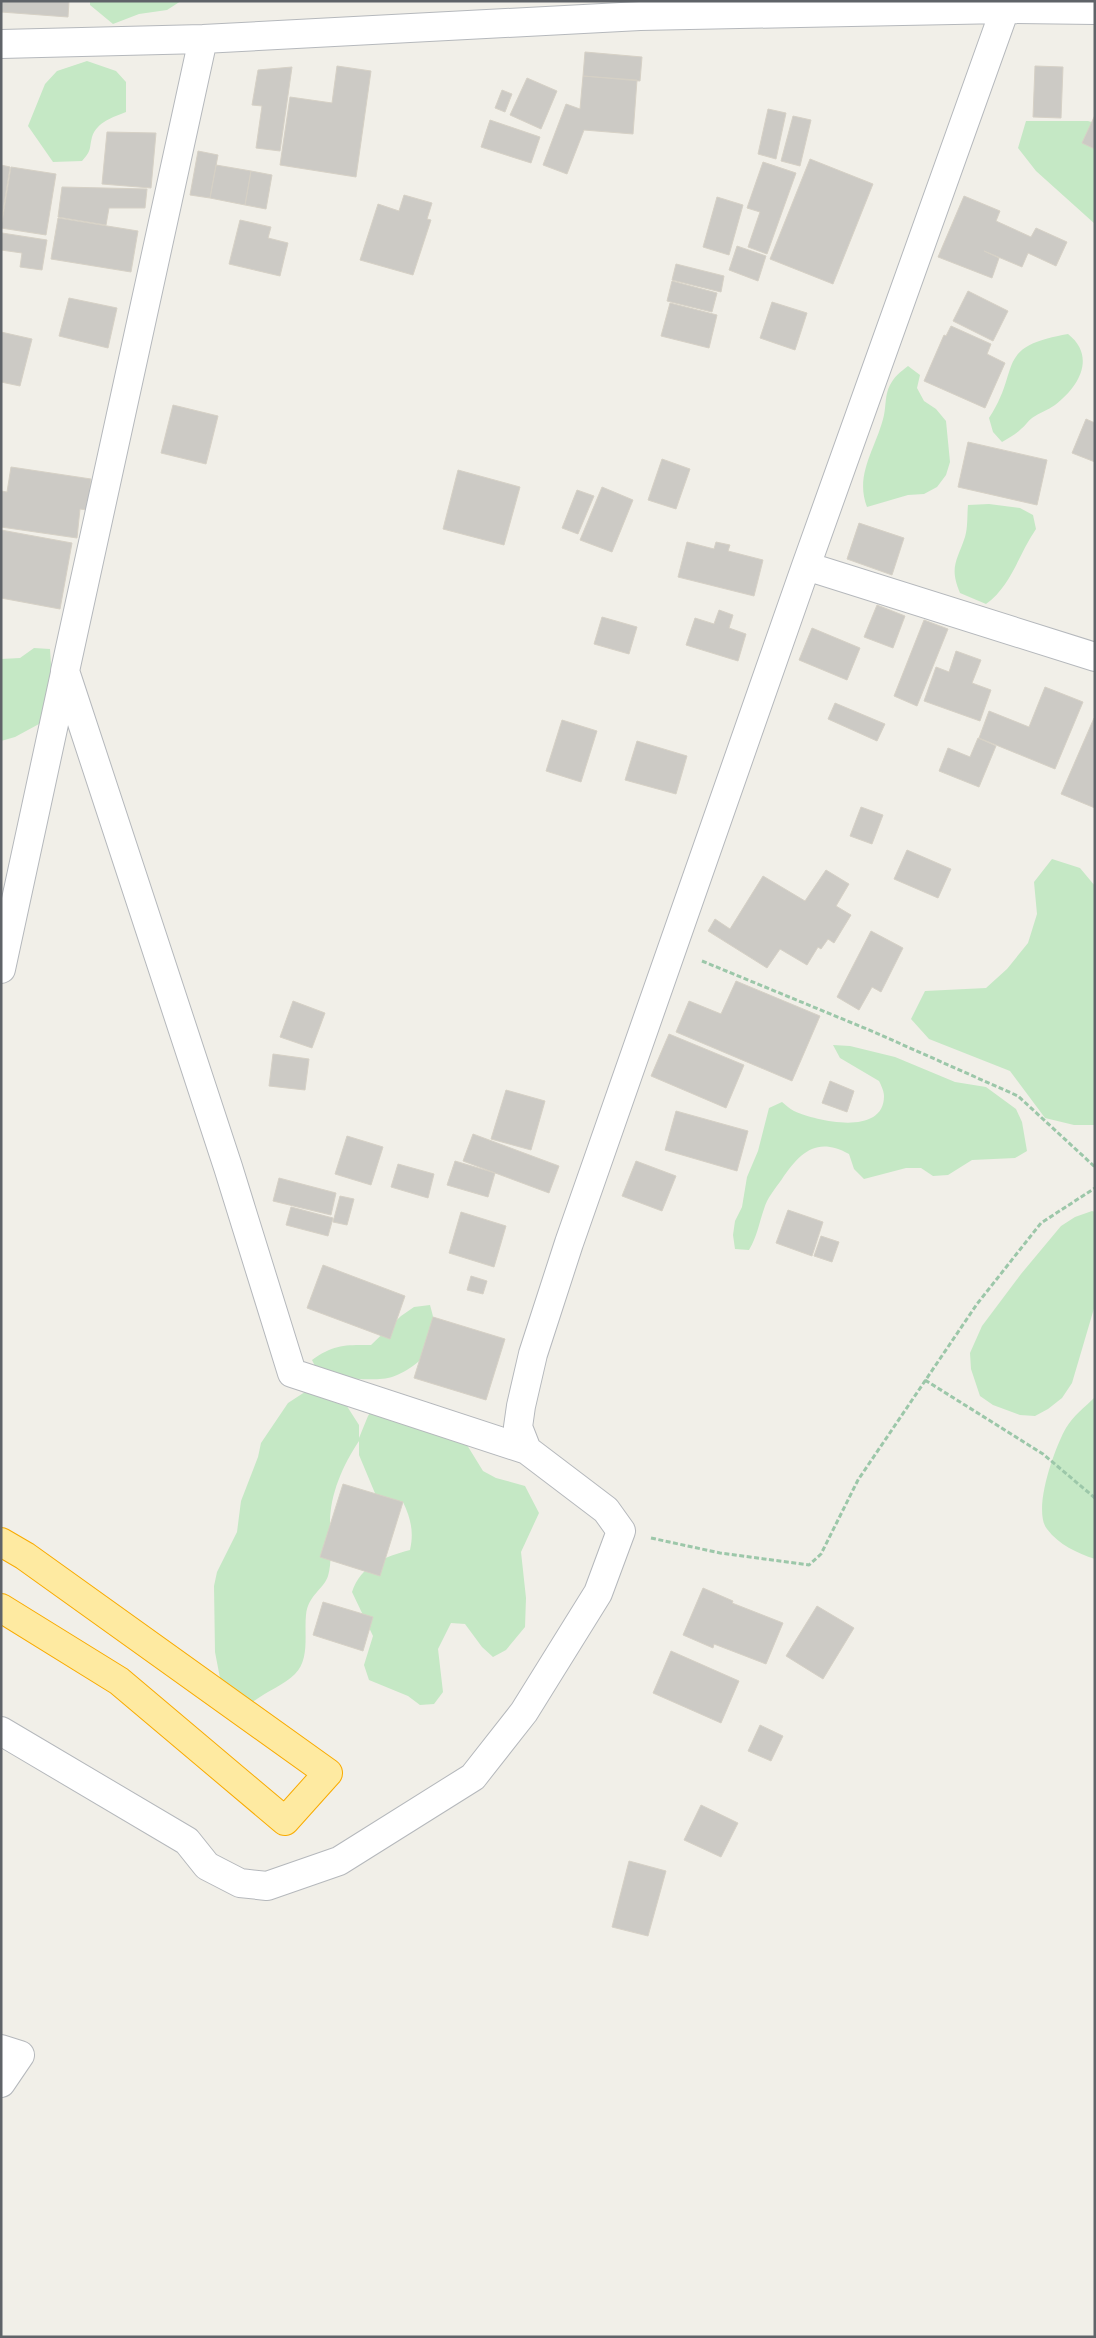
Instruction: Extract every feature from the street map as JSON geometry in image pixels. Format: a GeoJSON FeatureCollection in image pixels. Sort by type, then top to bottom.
{"type":"FeatureCollection","features":[{"type":"Feature","properties":{"kind":"highway"},"geometry":{"type":"LineString","coordinates":[[1,1542],[25,1556],[328,1773],[284,1821],[119,1681],[1,1608]]}},
{"type":"Feature","properties":{"kind":"street"},"geometry":{"type":"LineString","coordinates":[[1,44],[203,39],[643,8],[1095,10]]}},
{"type":"Feature","properties":{"kind":"street"},"geometry":{"type":"LineString","coordinates":[[528,1450],[518,1427],[533,1354],[569,1243],[806,566],[1005,9]]}},
{"type":"Feature","properties":{"kind":"street"},"geometry":{"type":"LineString","coordinates":[[1,969],[203,39]]}},
{"type":"Feature","properties":{"kind":"street"},"geometry":{"type":"LineString","coordinates":[[806,566],[1095,657]]}},
{"type":"Feature","properties":{"kind":"street"},"geometry":{"type":"LineString","coordinates":[[1,1731],[186,1841],[206,1866],[240,1883],[267,1886],[339,1861],[473,1778],[524,1712],[598,1593],[621,1532],[606,1510],[528,1450],[292,1373],[225,1158],[65,671]]}},
{"type":"Feature","properties":{"kind":"street"},"geometry":{"type":"LineString","coordinates":[[1,2049],[20,2055],[1,2083]]}},
{"type":"Feature","properties":{"kind":"path"},"geometry":{"type":"LineString","coordinates":[[672,949],[874,1032],[1018,1096],[1095,1167]]}},
{"type":"Feature","properties":{"kind":"path"},"geometry":{"type":"LineString","coordinates":[[621,1532],[720,1553],[809,1565],[822,1554],[858,1480],[977,1304],[1041,1223],[1095,1188]]}},
{"type":"Feature","properties":{"kind":"path"},"geometry":{"type":"LineString","coordinates":[[926,1380],[1043,1454],[1095,1498]]}},
{"type":"Feature","properties":{"kind":"green space"},"geometry":{"type":"Polygon","coordinates":[[[90,1],[181,1],[167,10],[139,14],[113,24],[90,5],[90,1]]]}},
{"type":"Feature","properties":{"kind":"green space"},"geometry":{"type":"Polygon","coordinates":[[[87,61],[116,71],[126,82],[126,112],[106,121],[98,127],[92,137],[89,152],[82,161],[53,162],[28,126],[45,84],[57,71],[87,61]]]}},
{"type":"Feature","properties":{"kind":"green space"},"geometry":{"type":"Polygon","coordinates":[[[1026,121],[1088,121],[1095,123],[1095,224],[1036,171],[1018,148],[1026,121]]]}},
{"type":"Feature","properties":{"kind":"green space"},"geometry":{"type":"Polygon","coordinates":[[[1068,334],[1077,343],[1083,361],[1081,371],[1072,389],[1055,405],[1032,418],[1017,433],[1002,442],[993,432],[989,418],[999,401],[1013,362],[1019,353],[1029,346],[1044,339],[1068,334]]]}},
{"type":"Feature","properties":{"kind":"green space"},"geometry":{"type":"Polygon","coordinates":[[[908,366],[920,375],[917,388],[924,401],[936,409],[946,421],[950,462],[946,475],[937,487],[924,494],[908,495],[867,507],[863,483],[868,461],[881,427],[887,392],[893,380],[908,366]]]}},
{"type":"Feature","properties":{"kind":"green space"},"geometry":{"type":"Polygon","coordinates":[[[989,504],[1020,508],[1033,515],[1036,529],[1002,588],[986,604],[960,593],[955,577],[955,564],[966,533],[968,505],[989,504]]]}},
{"type":"Feature","properties":{"kind":"green space"},"geometry":{"type":"Polygon","coordinates":[[[34,648],[50,649],[52,679],[39,724],[15,737],[1,741],[1,659],[20,658],[34,648]]]}},
{"type":"Feature","properties":{"kind":"green space"},"geometry":{"type":"Polygon","coordinates":[[[1052,859],[1080,868],[1095,886],[1095,1125],[1074,1125],[1045,1118],[1010,1071],[929,1039],[911,1019],[925,991],[986,988],[1007,969],[1028,943],[1037,914],[1034,882],[1052,859]]]}},
{"type":"Feature","properties":{"kind":"green space"},"geometry":{"type":"Polygon","coordinates":[[[833,1045],[850,1046],[895,1057],[955,1082],[986,1087],[1016,1109],[1022,1122],[1027,1151],[1015,1158],[972,1160],[948,1175],[933,1176],[921,1168],[906,1168],[864,1179],[854,1169],[849,1154],[837,1149],[818,1147],[802,1155],[795,1162],[771,1194],[765,1205],[756,1235],[749,1250],[735,1249],[733,1235],[735,1221],[742,1207],[747,1177],[758,1151],[769,1108],[782,1102],[792,1110],[804,1115],[817,1119],[847,1123],[873,1117],[881,1109],[884,1094],[879,1081],[840,1058],[833,1045]]]}},
{"type":"Feature","properties":{"kind":"green space"},"geometry":{"type":"Polygon","coordinates":[[[1092,1211],[1095,1212],[1095,1305],[1072,1383],[1062,1398],[1035,1416],[1020,1415],[993,1405],[980,1396],[971,1369],[970,1353],[982,1326],[1021,1274],[1061,1226],[1075,1217],[1092,1211]]]}},
{"type":"Feature","properties":{"kind":"green space"},"geometry":{"type":"Polygon","coordinates":[[[430,1305],[434,1324],[434,1339],[426,1354],[404,1372],[392,1377],[377,1379],[345,1378],[319,1374],[312,1360],[320,1355],[340,1346],[371,1345],[401,1316],[414,1307],[430,1305]]]}},
{"type":"Feature","properties":{"kind":"green space"},"geometry":{"type":"Polygon","coordinates":[[[311,1388],[343,1400],[359,1425],[359,1438],[368,1416],[377,1402],[454,1436],[467,1445],[483,1471],[496,1478],[525,1486],[539,1513],[521,1552],[526,1598],[525,1627],[506,1650],[493,1657],[482,1647],[465,1624],[451,1623],[438,1649],[443,1692],[434,1704],[420,1705],[408,1696],[369,1680],[364,1665],[373,1636],[352,1592],[361,1575],[367,1569],[383,1559],[410,1550],[412,1531],[403,1502],[377,1498],[359,1455],[359,1441],[338,1480],[332,1501],[331,1556],[328,1576],[307,1608],[305,1654],[300,1668],[290,1678],[248,1706],[224,1699],[215,1652],[214,1586],[217,1572],[237,1532],[241,1501],[258,1457],[261,1443],[288,1403],[311,1388]]]}},
{"type":"Feature","properties":{"kind":"green space"},"geometry":{"type":"Polygon","coordinates":[[[1095,1397],[1095,1559],[1069,1548],[1057,1540],[1047,1529],[1043,1520],[1042,1508],[1051,1463],[1061,1437],[1072,1420],[1095,1397]]]}},
{"type":"Feature","properties":{"kind":"building"},"geometry":{"type":"Polygon","coordinates":[[[1,1],[69,1],[68,17],[1,12],[1,1]]]}},
{"type":"Feature","properties":{"kind":"building"},"geometry":{"type":"Polygon","coordinates":[[[585,52],[642,57],[640,81],[583,76],[585,52]]]}},
{"type":"Feature","properties":{"kind":"building"},"geometry":{"type":"Polygon","coordinates":[[[337,66],[371,71],[356,177],[280,165],[290,97],[332,103],[337,66]]]}},
{"type":"Feature","properties":{"kind":"building"},"geometry":{"type":"Polygon","coordinates":[[[1035,66],[1063,67],[1061,118],[1033,117],[1035,66]]]}},
{"type":"Feature","properties":{"kind":"building"},"geometry":{"type":"Polygon","coordinates":[[[292,67],[280,151],[256,148],[262,106],[252,105],[258,70],[292,67]]]}},
{"type":"Feature","properties":{"kind":"building"},"geometry":{"type":"Polygon","coordinates":[[[583,76],[637,80],[633,134],[584,130],[567,174],[543,165],[566,104],[580,109],[583,76]]]}},
{"type":"Feature","properties":{"kind":"building"},"geometry":{"type":"Polygon","coordinates":[[[527,78],[557,91],[541,129],[510,115],[527,78]]]}},
{"type":"Feature","properties":{"kind":"building"},"geometry":{"type":"Polygon","coordinates":[[[502,90],[512,94],[505,112],[495,108],[502,90]]]}},
{"type":"Feature","properties":{"kind":"building"},"geometry":{"type":"Polygon","coordinates":[[[768,109],[786,113],[776,159],[758,154],[768,109]]]}},
{"type":"Feature","properties":{"kind":"building"},"geometry":{"type":"Polygon","coordinates":[[[1095,115],[1095,149],[1082,143],[1095,115]]]}},
{"type":"Feature","properties":{"kind":"building"},"geometry":{"type":"Polygon","coordinates":[[[793,116],[811,120],[800,166],[781,161],[793,116]]]}},
{"type":"Feature","properties":{"kind":"building"},"geometry":{"type":"Polygon","coordinates":[[[490,120],[540,137],[531,163],[481,147],[490,120]]]}},
{"type":"Feature","properties":{"kind":"building"},"geometry":{"type":"Polygon","coordinates":[[[107,132],[156,133],[151,188],[102,184],[107,132]]]}},
{"type":"Feature","properties":{"kind":"building"},"geometry":{"type":"Polygon","coordinates":[[[198,151],[218,155],[210,198],[190,195],[198,151]]]}},
{"type":"Feature","properties":{"kind":"building"},"geometry":{"type":"Polygon","coordinates":[[[810,159],[873,184],[833,284],[770,259],[810,159]]]}},
{"type":"Feature","properties":{"kind":"building"},"geometry":{"type":"Polygon","coordinates":[[[763,162],[796,173],[767,254],[748,247],[760,212],[747,208],[763,162]]]}},
{"type":"Feature","properties":{"kind":"building"},"geometry":{"type":"Polygon","coordinates":[[[1,165],[10,167],[1,223],[1,165]]]}},
{"type":"Feature","properties":{"kind":"building"},"geometry":{"type":"Polygon","coordinates":[[[216,165],[251,171],[245,205],[210,198],[216,165]]]}},
{"type":"Feature","properties":{"kind":"building"},"geometry":{"type":"Polygon","coordinates":[[[11,167],[56,174],[46,235],[1,228],[11,167]]]}},
{"type":"Feature","properties":{"kind":"building"},"geometry":{"type":"Polygon","coordinates":[[[251,171],[272,175],[266,209],[245,205],[251,171]]]}},
{"type":"Feature","properties":{"kind":"building"},"geometry":{"type":"Polygon","coordinates":[[[62,187],[147,189],[145,208],[109,208],[106,225],[58,217],[62,187]]]}},
{"type":"Feature","properties":{"kind":"building"},"geometry":{"type":"Polygon","coordinates":[[[404,195],[432,203],[427,219],[431,220],[413,275],[360,260],[378,204],[399,211],[404,195]]]}},
{"type":"Feature","properties":{"kind":"building"},"geometry":{"type":"Polygon","coordinates":[[[964,196],[1000,211],[996,221],[1031,237],[1036,228],[1067,242],[1056,266],[1028,253],[1022,267],[984,251],[999,258],[992,278],[938,257],[964,196]]]}},
{"type":"Feature","properties":{"kind":"building"},"geometry":{"type":"Polygon","coordinates":[[[717,197],[743,205],[729,255],[703,247],[717,197]]]}},
{"type":"Feature","properties":{"kind":"building"},"geometry":{"type":"Polygon","coordinates":[[[58,218],[138,231],[131,272],[51,259],[58,218]]]}},
{"type":"Feature","properties":{"kind":"building"},"geometry":{"type":"Polygon","coordinates":[[[240,220],[271,227],[268,238],[288,243],[280,276],[229,264],[240,220]]]}},
{"type":"Feature","properties":{"kind":"building"},"geometry":{"type":"Polygon","coordinates":[[[2,233],[47,240],[42,270],[20,267],[22,253],[1,250],[2,233]]]}},
{"type":"Feature","properties":{"kind":"building"},"geometry":{"type":"Polygon","coordinates":[[[737,246],[766,256],[758,281],[729,270],[737,246]]]}},
{"type":"Feature","properties":{"kind":"building"},"geometry":{"type":"Polygon","coordinates":[[[676,264],[724,276],[721,292],[672,280],[676,264]]]}},
{"type":"Feature","properties":{"kind":"building"},"geometry":{"type":"Polygon","coordinates":[[[672,281],[717,293],[712,312],[667,301],[672,281]]]}},
{"type":"Feature","properties":{"kind":"building"},"geometry":{"type":"Polygon","coordinates":[[[968,291],[1008,311],[993,341],[953,321],[968,291]]]}},
{"type":"Feature","properties":{"kind":"building"},"geometry":{"type":"Polygon","coordinates":[[[69,298],[117,308],[108,348],[59,336],[69,298]]]}},
{"type":"Feature","properties":{"kind":"building"},"geometry":{"type":"Polygon","coordinates":[[[772,302],[807,313],[795,350],[760,338],[772,302]]]}},
{"type":"Feature","properties":{"kind":"building"},"geometry":{"type":"Polygon","coordinates":[[[670,303],[717,315],[709,348],[661,336],[670,303]]]}},
{"type":"Feature","properties":{"kind":"building"},"geometry":{"type":"Polygon","coordinates":[[[951,326],[991,344],[987,354],[1005,363],[985,408],[924,381],[944,335],[946,336],[951,326]]]}},
{"type":"Feature","properties":{"kind":"building"},"geometry":{"type":"Polygon","coordinates":[[[1,332],[32,339],[20,386],[1,382],[1,332]]]}},
{"type":"Feature","properties":{"kind":"building"},"geometry":{"type":"Polygon","coordinates":[[[173,405],[218,416],[206,464],[161,453],[173,405]]]}},
{"type":"Feature","properties":{"kind":"building"},"geometry":{"type":"Polygon","coordinates":[[[1086,419],[1095,423],[1095,462],[1072,453],[1086,419]]]}},
{"type":"Feature","properties":{"kind":"building"},"geometry":{"type":"Polygon","coordinates":[[[968,442],[1047,460],[1037,505],[958,487],[968,442]]]}},
{"type":"Feature","properties":{"kind":"building"},"geometry":{"type":"Polygon","coordinates":[[[662,459],[690,469],[676,509],[648,500],[662,459]]]}},
{"type":"Feature","properties":{"kind":"building"},"geometry":{"type":"Polygon","coordinates":[[[11,467],[91,479],[87,510],[80,509],[77,538],[1,527],[1,491],[7,492],[11,467]]]}},
{"type":"Feature","properties":{"kind":"building"},"geometry":{"type":"Polygon","coordinates":[[[458,470],[520,487],[504,545],[443,529],[458,470]]]}},
{"type":"Feature","properties":{"kind":"building"},"geometry":{"type":"Polygon","coordinates":[[[602,487],[633,500],[612,552],[580,540],[602,487]]]}},
{"type":"Feature","properties":{"kind":"building"},"geometry":{"type":"Polygon","coordinates":[[[577,490],[594,496],[578,534],[562,528],[577,490]]]}},
{"type":"Feature","properties":{"kind":"building"},"geometry":{"type":"Polygon","coordinates":[[[859,523],[904,538],[892,575],[847,559],[859,523]]]}},
{"type":"Feature","properties":{"kind":"building"},"geometry":{"type":"Polygon","coordinates":[[[1,530],[72,543],[60,609],[1,598],[1,530]]]}},
{"type":"Feature","properties":{"kind":"building"},"geometry":{"type":"Polygon","coordinates":[[[687,542],[714,549],[716,542],[730,545],[728,551],[763,560],[754,596],[678,577],[687,542]]]}},
{"type":"Feature","properties":{"kind":"building"},"geometry":{"type":"Polygon","coordinates":[[[877,605],[905,616],[893,648],[864,637],[877,605]]]}},
{"type":"Feature","properties":{"kind":"building"},"geometry":{"type":"Polygon","coordinates":[[[719,610],[733,615],[729,628],[746,634],[738,661],[686,645],[695,618],[714,624],[719,610]]]}},
{"type":"Feature","properties":{"kind":"building"},"geometry":{"type":"Polygon","coordinates":[[[602,617],[637,627],[629,654],[594,644],[602,617]]]}},
{"type":"Feature","properties":{"kind":"building"},"geometry":{"type":"Polygon","coordinates":[[[924,620],[948,629],[917,706],[894,696],[924,620]]]}},
{"type":"Feature","properties":{"kind":"building"},"geometry":{"type":"Polygon","coordinates":[[[812,628],[860,648],[847,680],[799,660],[812,628]]]}},
{"type":"Feature","properties":{"kind":"building"},"geometry":{"type":"Polygon","coordinates":[[[956,651],[981,660],[972,683],[991,690],[980,721],[924,701],[936,667],[949,672],[956,651]]]}},
{"type":"Feature","properties":{"kind":"building"},"geometry":{"type":"Polygon","coordinates":[[[1045,687],[1083,702],[1055,769],[979,738],[989,711],[1029,727],[1045,687]]]}},
{"type":"Feature","properties":{"kind":"building"},"geometry":{"type":"Polygon","coordinates":[[[835,703],[885,724],[877,741],[828,719],[835,703]]]}},
{"type":"Feature","properties":{"kind":"building"},"geometry":{"type":"Polygon","coordinates":[[[1095,718],[1095,808],[1061,794],[1095,718]]]}},
{"type":"Feature","properties":{"kind":"building"},"geometry":{"type":"Polygon","coordinates":[[[562,720],[597,731],[581,782],[546,771],[562,720]]]}},
{"type":"Feature","properties":{"kind":"building"},"geometry":{"type":"Polygon","coordinates":[[[978,738],[996,746],[979,787],[939,771],[948,748],[970,757],[978,738]]]}},
{"type":"Feature","properties":{"kind":"building"},"geometry":{"type":"Polygon","coordinates":[[[637,741],[687,756],[676,794],[625,780],[637,741]]]}},
{"type":"Feature","properties":{"kind":"building"},"geometry":{"type":"Polygon","coordinates":[[[861,807],[883,815],[872,844],[850,836],[861,807]]]}},
{"type":"Feature","properties":{"kind":"building"},"geometry":{"type":"Polygon","coordinates":[[[907,850],[951,869],[938,898],[894,879],[907,850]]]}},
{"type":"Feature","properties":{"kind":"building"},"geometry":{"type":"Polygon","coordinates":[[[826,870],[849,884],[836,906],[851,915],[834,943],[828,939],[821,949],[818,947],[807,965],[780,949],[767,968],[708,931],[715,919],[730,929],[763,876],[805,901],[826,870]]]}},
{"type":"Feature","properties":{"kind":"building"},"geometry":{"type":"Polygon","coordinates":[[[871,931],[903,948],[881,992],[872,987],[859,1010],[837,997],[871,931]]]}},
{"type":"Feature","properties":{"kind":"building"},"geometry":{"type":"Polygon","coordinates":[[[736,981],[820,1016],[792,1081],[676,1032],[689,1001],[721,1014],[736,981]]]}},
{"type":"Feature","properties":{"kind":"building"},"geometry":{"type":"Polygon","coordinates":[[[293,1001],[325,1013],[312,1048],[280,1037],[293,1001]]]}},
{"type":"Feature","properties":{"kind":"building"},"geometry":{"type":"Polygon","coordinates":[[[669,1034],[744,1065],[726,1108],[651,1076],[669,1034]]]}},
{"type":"Feature","properties":{"kind":"building"},"geometry":{"type":"Polygon","coordinates":[[[273,1054],[309,1059],[305,1090],[269,1086],[273,1054]]]}},
{"type":"Feature","properties":{"kind":"building"},"geometry":{"type":"Polygon","coordinates":[[[830,1081],[854,1091],[847,1112],[822,1103],[830,1081]]]}},
{"type":"Feature","properties":{"kind":"building"},"geometry":{"type":"Polygon","coordinates":[[[506,1090],[545,1101],[531,1150],[491,1139],[506,1090]]]}},
{"type":"Feature","properties":{"kind":"building"},"geometry":{"type":"Polygon","coordinates":[[[676,1111],[748,1131],[737,1171],[665,1150],[676,1111]]]}},
{"type":"Feature","properties":{"kind":"building"},"geometry":{"type":"Polygon","coordinates":[[[473,1134],[559,1166],[549,1193],[463,1161],[473,1134]]]}},
{"type":"Feature","properties":{"kind":"building"},"geometry":{"type":"Polygon","coordinates":[[[347,1136],[383,1147],[371,1185],[335,1174],[347,1136]]]}},
{"type":"Feature","properties":{"kind":"building"},"geometry":{"type":"Polygon","coordinates":[[[455,1161],[495,1173],[488,1197],[447,1185],[455,1161]]]}},
{"type":"Feature","properties":{"kind":"building"},"geometry":{"type":"Polygon","coordinates":[[[636,1161],[676,1176],[662,1211],[622,1196],[636,1161]]]}},
{"type":"Feature","properties":{"kind":"building"},"geometry":{"type":"Polygon","coordinates":[[[398,1164],[434,1174],[428,1198],[391,1187],[398,1164]]]}},
{"type":"Feature","properties":{"kind":"building"},"geometry":{"type":"Polygon","coordinates":[[[279,1178],[336,1193],[331,1215],[273,1201],[279,1178]]]}},
{"type":"Feature","properties":{"kind":"building"},"geometry":{"type":"Polygon","coordinates":[[[340,1196],[354,1199],[347,1225],[333,1222],[340,1196]]]}},
{"type":"Feature","properties":{"kind":"building"},"geometry":{"type":"Polygon","coordinates":[[[291,1207],[333,1218],[328,1236],[286,1225],[291,1207]]]}},
{"type":"Feature","properties":{"kind":"building"},"geometry":{"type":"Polygon","coordinates":[[[788,1210],[823,1222],[812,1256],[776,1243],[788,1210]]]}},
{"type":"Feature","properties":{"kind":"building"},"geometry":{"type":"Polygon","coordinates":[[[461,1212],[506,1226],[494,1267],[449,1253],[461,1212]]]}},
{"type":"Feature","properties":{"kind":"building"},"geometry":{"type":"Polygon","coordinates":[[[821,1236],[839,1242],[832,1262],[814,1256],[821,1236]]]}},
{"type":"Feature","properties":{"kind":"building"},"geometry":{"type":"Polygon","coordinates":[[[323,1265],[405,1296],[390,1339],[307,1308],[323,1265]]]}},
{"type":"Feature","properties":{"kind":"building"},"geometry":{"type":"Polygon","coordinates":[[[471,1276],[487,1281],[483,1294],[467,1290],[471,1276]]]}},
{"type":"Feature","properties":{"kind":"building"},"geometry":{"type":"Polygon","coordinates":[[[433,1317],[505,1339],[486,1400],[414,1378],[433,1317]]]}},
{"type":"Feature","properties":{"kind":"building"},"geometry":{"type":"Polygon","coordinates":[[[343,1484],[403,1502],[380,1576],[320,1557],[343,1484]]]}},
{"type":"Feature","properties":{"kind":"building"},"geometry":{"type":"Polygon","coordinates":[[[703,1588],[733,1601],[732,1603],[783,1623],[766,1664],[714,1644],[713,1648],[683,1635],[703,1588]]]}},
{"type":"Feature","properties":{"kind":"building"},"geometry":{"type":"Polygon","coordinates":[[[323,1602],[373,1617],[363,1651],[313,1635],[323,1602]]]}},
{"type":"Feature","properties":{"kind":"building"},"geometry":{"type":"Polygon","coordinates":[[[817,1606],[854,1628],[823,1679],[786,1656],[817,1606]]]}},
{"type":"Feature","properties":{"kind":"building"},"geometry":{"type":"Polygon","coordinates":[[[671,1651],[739,1681],[721,1723],[653,1693],[671,1651]]]}},
{"type":"Feature","properties":{"kind":"building"},"geometry":{"type":"Polygon","coordinates":[[[760,1725],[783,1736],[771,1761],[748,1751],[760,1725]]]}},
{"type":"Feature","properties":{"kind":"building"},"geometry":{"type":"Polygon","coordinates":[[[701,1805],[738,1823],[721,1857],[684,1840],[701,1805]]]}},
{"type":"Feature","properties":{"kind":"building"},"geometry":{"type":"Polygon","coordinates":[[[629,1861],[666,1871],[648,1936],[612,1927],[629,1861]]]}}]}
